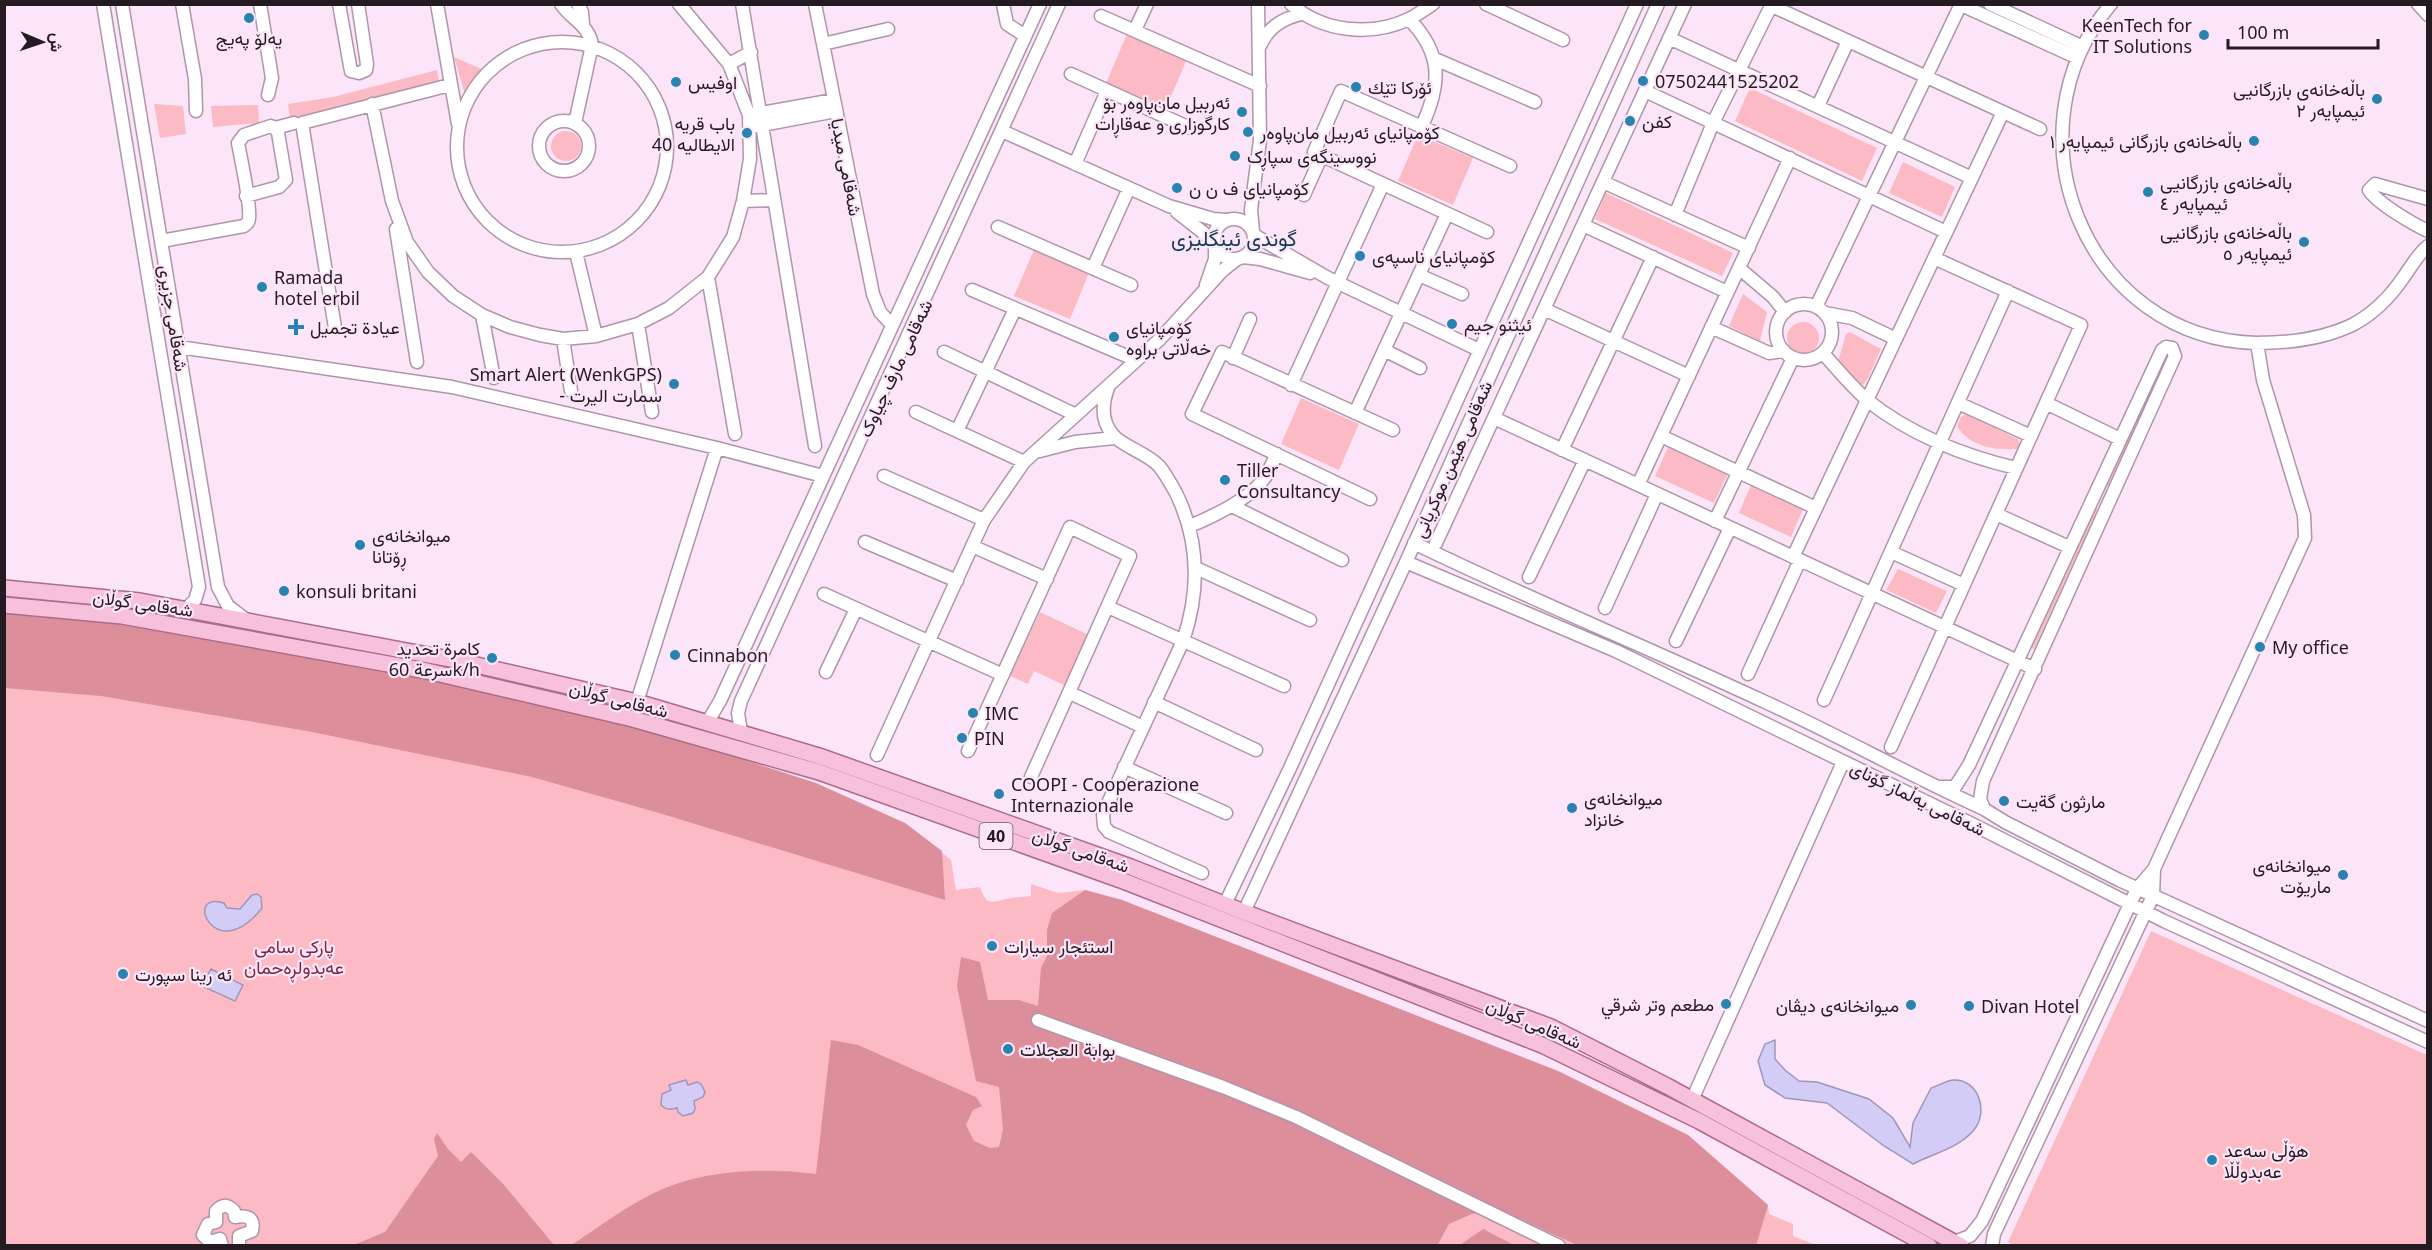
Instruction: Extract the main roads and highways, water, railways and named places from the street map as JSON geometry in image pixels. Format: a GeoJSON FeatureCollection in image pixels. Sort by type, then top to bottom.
{"type":"FeatureCollection","features":[{"type":"Feature","properties":{"kind":"main road","name":"شەقامی گوڵان"},"geometry":{"type":"LineString","coordinates":[[4,588],[125,599],[283,626],[454,660],[637,702],[822,758],[1131,867],[1244,912],[1551,1027],[1692,1100],[1929,1245]]}},
{"type":"Feature","properties":{"kind":"main road","name":"شەقامی گوڵان"},"geometry":{"type":"LineString","coordinates":[[4,605],[122,616],[427,671],[633,719],[819,772],[1126,882],[1542,1045],[1957,1244]]}},
{"type":"Feature","properties":{"kind":"place","name":"یەلۆ پەیج"},"geometry":{"type":"Point","coordinates":[249,18]}},
{"type":"Feature","properties":{"kind":"place","name":"KeenTech for IT Solutions"},"geometry":{"type":"Point","coordinates":[2204,35]}},
{"type":"Feature","properties":{"kind":"place","name":"07502441525202"},"geometry":{"type":"Point","coordinates":[1643,81]}},
{"type":"Feature","properties":{"kind":"place","name":"اوفيس"},"geometry":{"type":"Point","coordinates":[676,82]}},
{"type":"Feature","properties":{"kind":"place","name":"ئۆركا تێك"},"geometry":{"type":"Point","coordinates":[1356,87]}},
{"type":"Feature","properties":{"kind":"place","name":"باڵەخانەی بازرگانیی ئیمپایەر ٢"},"geometry":{"type":"Point","coordinates":[2377,99]}},
{"type":"Feature","properties":{"kind":"place","name":"ئەربیل مان‌پاوەر بۆ کارگوزاری و عەقاڕات"},"geometry":{"type":"Point","coordinates":[1242,112]}},
{"type":"Feature","properties":{"kind":"place","name":"كفن"},"geometry":{"type":"Point","coordinates":[1630,121]}},
{"type":"Feature","properties":{"kind":"place","name":"کۆمپانیای ئەربیل مان‌پاوەر"},"geometry":{"type":"Point","coordinates":[1248,132]}},
{"type":"Feature","properties":{"kind":"place","name":"باب قريه الايطاليه 40"},"geometry":{"type":"Point","coordinates":[747,133]}},
{"type":"Feature","properties":{"kind":"place","name":"باڵەخانەی بازرگانی ئیمپایەر ١"},"geometry":{"type":"Point","coordinates":[2254,141]}},
{"type":"Feature","properties":{"kind":"place","name":"نووسینگەی سپاڕک"},"geometry":{"type":"Point","coordinates":[1235,156]}},
{"type":"Feature","properties":{"kind":"place","name":"كۆمپانیای ف ن ن"},"geometry":{"type":"Point","coordinates":[1177,188]}},
{"type":"Feature","properties":{"kind":"place","name":"باڵەخانەی بازرگانیی ئیمپایەر ٤"},"geometry":{"type":"Point","coordinates":[2148,192]}},
{"type":"Feature","properties":{"kind":"place","name":"باڵەخانەی بازرگانیی ئیمپایەر ٥"},"geometry":{"type":"Point","coordinates":[2304,242]}},
{"type":"Feature","properties":{"kind":"place","name":"کۆمپانیای ناسپەی"},"geometry":{"type":"Point","coordinates":[1360,256]}},
{"type":"Feature","properties":{"kind":"place","name":"Ramada hotel erbil"},"geometry":{"type":"Point","coordinates":[262,287]}},
{"type":"Feature","properties":{"kind":"place","name":"ئيثنو جيم"},"geometry":{"type":"Point","coordinates":[1452,324]}},
{"type":"Feature","properties":{"kind":"place","name":"عيادة تجميل"},"geometry":{"type":"Point","coordinates":[296,327]}},
{"type":"Feature","properties":{"kind":"place","name":"کۆمپانیای خەڵاتی براوە"},"geometry":{"type":"Point","coordinates":[1114,337]}},
{"type":"Feature","properties":{"kind":"place","name":"Smart Alert (WenkGPS) - سمارت اليرت"},"geometry":{"type":"Point","coordinates":[674,384]}},
{"type":"Feature","properties":{"kind":"place","name":"Tiller Consultancy"},"geometry":{"type":"Point","coordinates":[1225,480]}},
{"type":"Feature","properties":{"kind":"place","name":"میوانخانەی ڕۆتانا"},"geometry":{"type":"Point","coordinates":[360,545]}},
{"type":"Feature","properties":{"kind":"place","name":"konsuli britani"},"geometry":{"type":"Point","coordinates":[284,591]}},
{"type":"Feature","properties":{"kind":"place","name":"My office"},"geometry":{"type":"Point","coordinates":[2260,647]}},
{"type":"Feature","properties":{"kind":"place","name":"Cinnabon"},"geometry":{"type":"Point","coordinates":[675,655]}},
{"type":"Feature","properties":{"kind":"place","name":"كامرة تحديد سرعة 60k/h"},"geometry":{"type":"Point","coordinates":[492,658]}},
{"type":"Feature","properties":{"kind":"place","name":"IMC"},"geometry":{"type":"Point","coordinates":[973,713]}},
{"type":"Feature","properties":{"kind":"place","name":"PIN"},"geometry":{"type":"Point","coordinates":[962,738]}},
{"type":"Feature","properties":{"kind":"place","name":"COOPI - Cooperazione Internazionale"},"geometry":{"type":"Point","coordinates":[999,794]}},
{"type":"Feature","properties":{"kind":"place","name":"مارثون گةيت"},"geometry":{"type":"Point","coordinates":[2004,801]}},
{"type":"Feature","properties":{"kind":"place","name":"میوانخانەی خانزاد"},"geometry":{"type":"Point","coordinates":[1572,808]}},
{"type":"Feature","properties":{"kind":"place","name":"میوانخانەی ماریۆت"},"geometry":{"type":"Point","coordinates":[2343,875]}},
{"type":"Feature","properties":{"kind":"place","name":"استئجار سيارات"},"geometry":{"type":"Point","coordinates":[992,946]}},
{"type":"Feature","properties":{"kind":"place","name":"ئه رينا سپورت"},"geometry":{"type":"Point","coordinates":[123,974]}},
{"type":"Feature","properties":{"kind":"place","name":"مطعم وتر شرقي"},"geometry":{"type":"Point","coordinates":[1726,1004]}},
{"type":"Feature","properties":{"kind":"place","name":"میوانخانەی دیڤان"},"geometry":{"type":"Point","coordinates":[1911,1005]}},
{"type":"Feature","properties":{"kind":"place","name":"Divan Hotel"},"geometry":{"type":"Point","coordinates":[1969,1006]}},
{"type":"Feature","properties":{"kind":"place","name":"بوابة العجلات"},"geometry":{"type":"Point","coordinates":[1008,1049]}},
{"type":"Feature","properties":{"kind":"place","name":"ھۆڵی سەعد عەبدوڵڵا"},"geometry":{"type":"Point","coordinates":[2212,1160]}},
{"type":"Feature","properties":{"kind":"district","name":"گوندی ئینگلیزی"},"geometry":{"type":"Point","coordinates":[1234,238]}},
{"type":"Feature","properties":{"kind":"park label","name":"پارکی سامی عەبدولڕەحمان"},"geometry":{"type":"Point","coordinates":[294,956]}}]}
